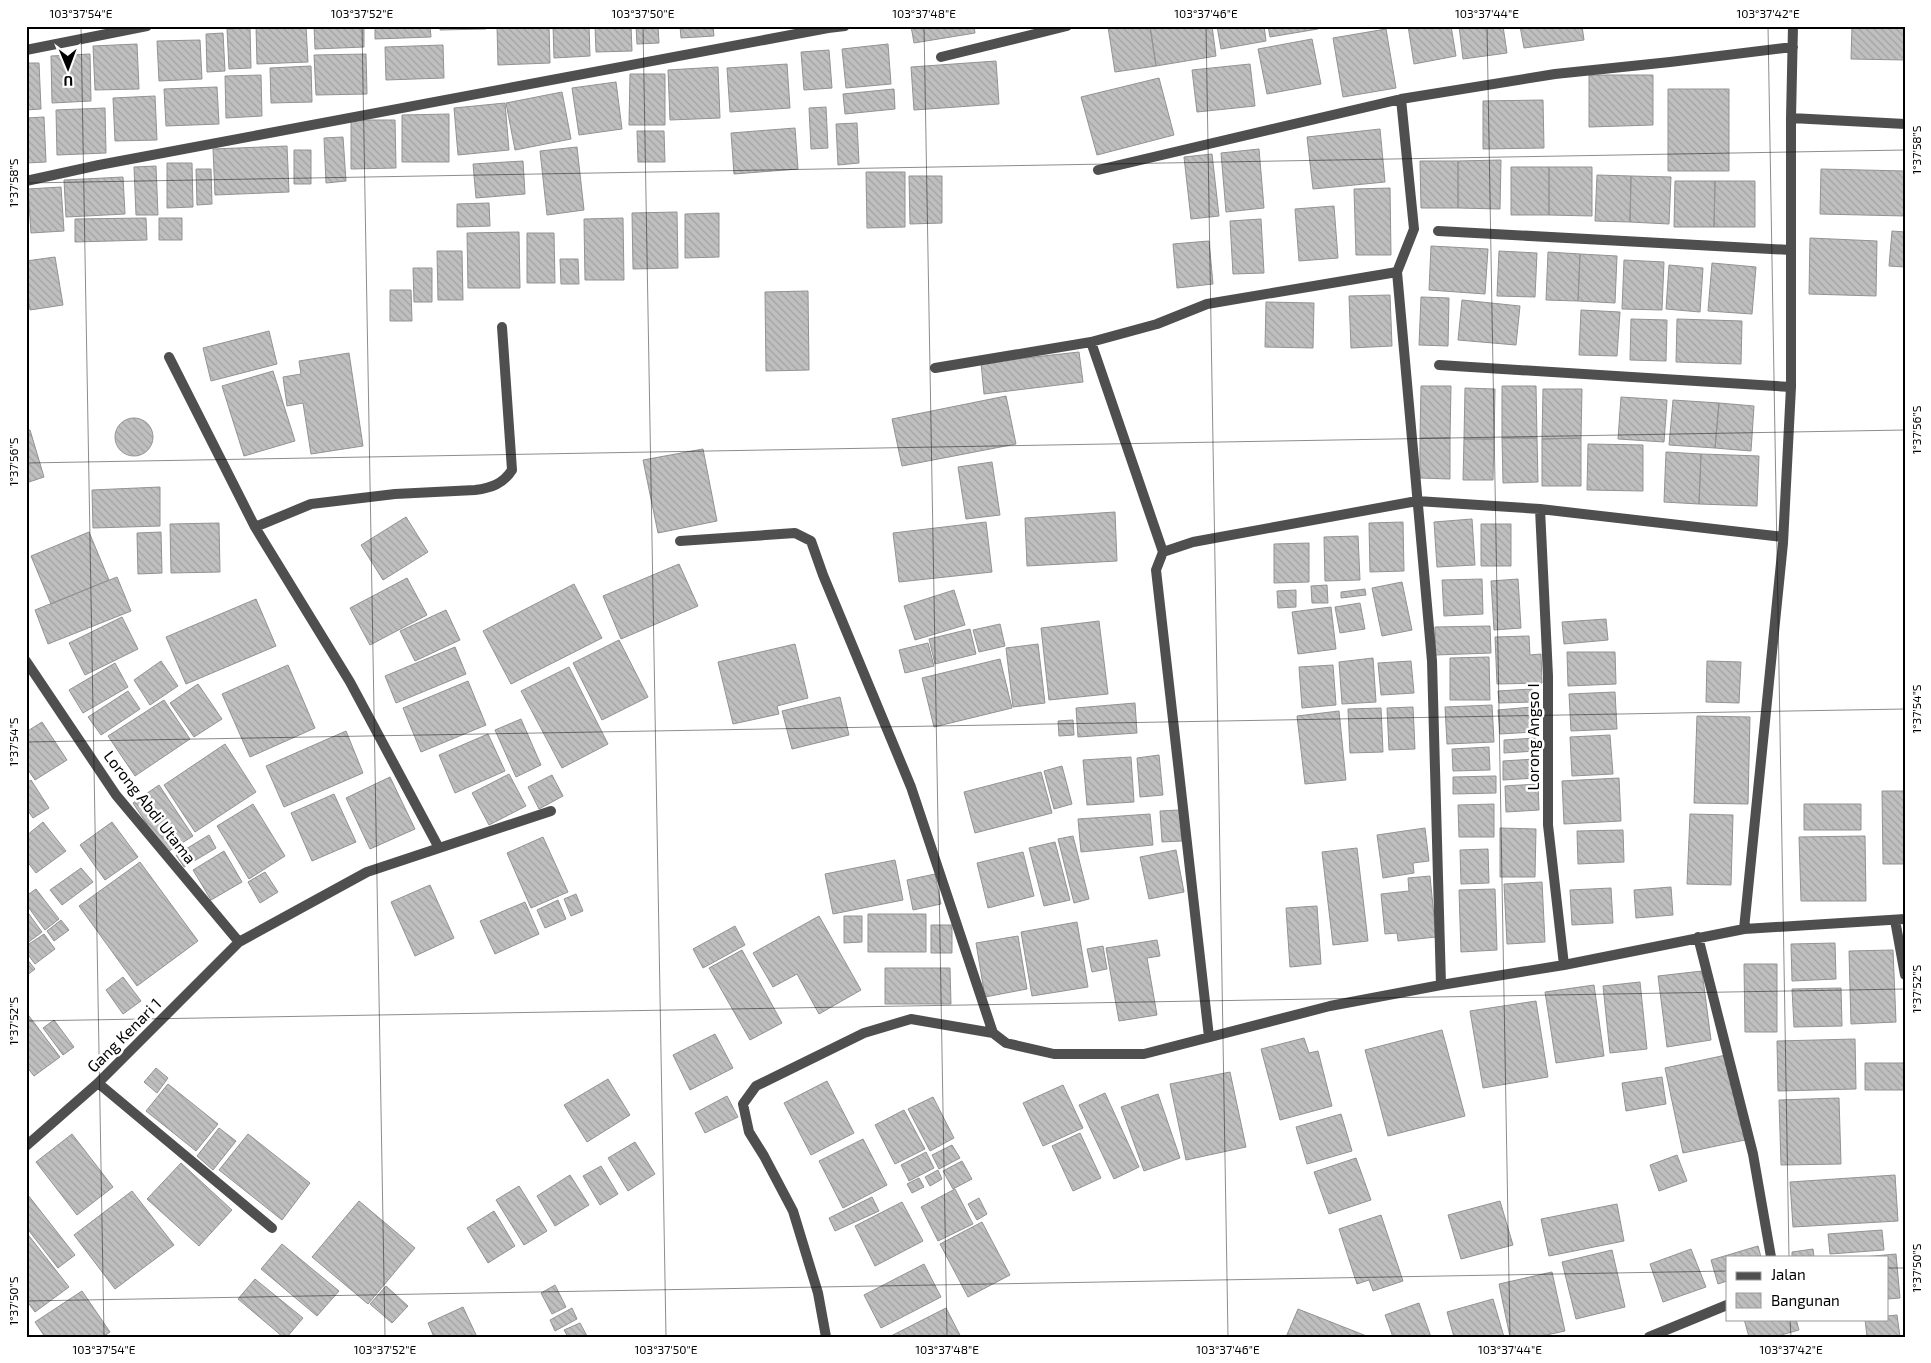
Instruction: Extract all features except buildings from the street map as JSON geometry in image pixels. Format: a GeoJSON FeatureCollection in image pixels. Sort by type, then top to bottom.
{"type":"FeatureCollection","features":[{"type":"Feature","properties":{"kind":"street"},"geometry":{"type":"LineString","coordinates":[[26,50],[147,26]]}},
{"type":"Feature","properties":{"kind":"street"},"geometry":{"type":"LineString","coordinates":[[26,181],[138,157],[844,26]]}},
{"type":"Feature","properties":{"kind":"street"},"geometry":{"type":"LineString","coordinates":[[941,57],[1067,26]]}},
{"type":"Feature","properties":{"kind":"street"},"geometry":{"type":"LineString","coordinates":[[1744,928],[1783,537],[1791,387],[1793,26]]}},
{"type":"Feature","properties":{"kind":"street"},"geometry":{"type":"LineString","coordinates":[[1098,170],[1401,99],[1555,74],[1670,62],[1793,46]]}},
{"type":"Feature","properties":{"kind":"street"},"geometry":{"type":"LineString","coordinates":[[1401,99],[1414,229],[1397,272],[1432,661],[1441,985]]}},
{"type":"Feature","properties":{"kind":"street"},"geometry":{"type":"LineString","coordinates":[[1791,118],[1905,124]]}},
{"type":"Feature","properties":{"kind":"street"},"geometry":{"type":"LineString","coordinates":[[1438,231],[1791,250]]}},
{"type":"Feature","properties":{"kind":"street"},"geometry":{"type":"LineString","coordinates":[[935,368],[1091,342],[1157,324],[1207,304],[1397,272]]}},
{"type":"Feature","properties":{"kind":"street"},"geometry":{"type":"LineString","coordinates":[[255,527],[311,504],[394,494],[488,489],[499,484],[512,470],[502,327]]}},
{"type":"Feature","properties":{"kind":"street"},"geometry":{"type":"LineString","coordinates":[[1091,342],[1163,552],[1156,570],[1209,1037]]}},
{"type":"Feature","properties":{"kind":"street"},"geometry":{"type":"LineString","coordinates":[[169,356],[255,527],[350,682],[439,848]]}},
{"type":"Feature","properties":{"kind":"street"},"geometry":{"type":"LineString","coordinates":[[1439,365],[1791,387]]}},
{"type":"Feature","properties":{"kind":"street"},"geometry":{"type":"LineString","coordinates":[[1163,552],[1192,542],[1417,501],[1540,509],[1783,537]]}},
{"type":"Feature","properties":{"kind":"street","name":"Lorong Angso I"},"geometry":{"type":"LineString","coordinates":[[1540,509],[1548,676],[1548,825],[1564,965]]}},
{"type":"Feature","properties":{"kind":"street"},"geometry":{"type":"LineString","coordinates":[[680,541],[794,533],[811,542],[823,576],[911,787],[992,1033]]}},
{"type":"Feature","properties":{"kind":"street","name":"Lorong Abdi Utama"},"geometry":{"type":"LineString","coordinates":[[26,661],[116,794],[239,942]]}},
{"type":"Feature","properties":{"kind":"street","name":"Gang Kenari 1"},"geometry":{"type":"LineString","coordinates":[[26,1146],[98,1082],[239,942],[367,872],[551,810]]}},
{"type":"Feature","properties":{"kind":"street"},"geometry":{"type":"LineString","coordinates":[[826,1337],[818,1293],[793,1211],[749,1132],[743,1104],[756,1086],[864,1033],[911,1018],[992,1033],[1006,1042],[1054,1054],[1144,1054],[1330,1006],[1441,985],[1564,965],[1744,928],[1900,920],[1905,975]]}},
{"type":"Feature","properties":{"kind":"street"},"geometry":{"type":"LineString","coordinates":[[1698,937],[1753,1154],[1771,1256]]}},
{"type":"Feature","properties":{"kind":"street"},"geometry":{"type":"LineString","coordinates":[[98,1082],[272,1228]]}},
{"type":"Feature","properties":{"kind":"street"},"geometry":{"type":"LineString","coordinates":[[1649,1337],[1726,1305]]}}]}
